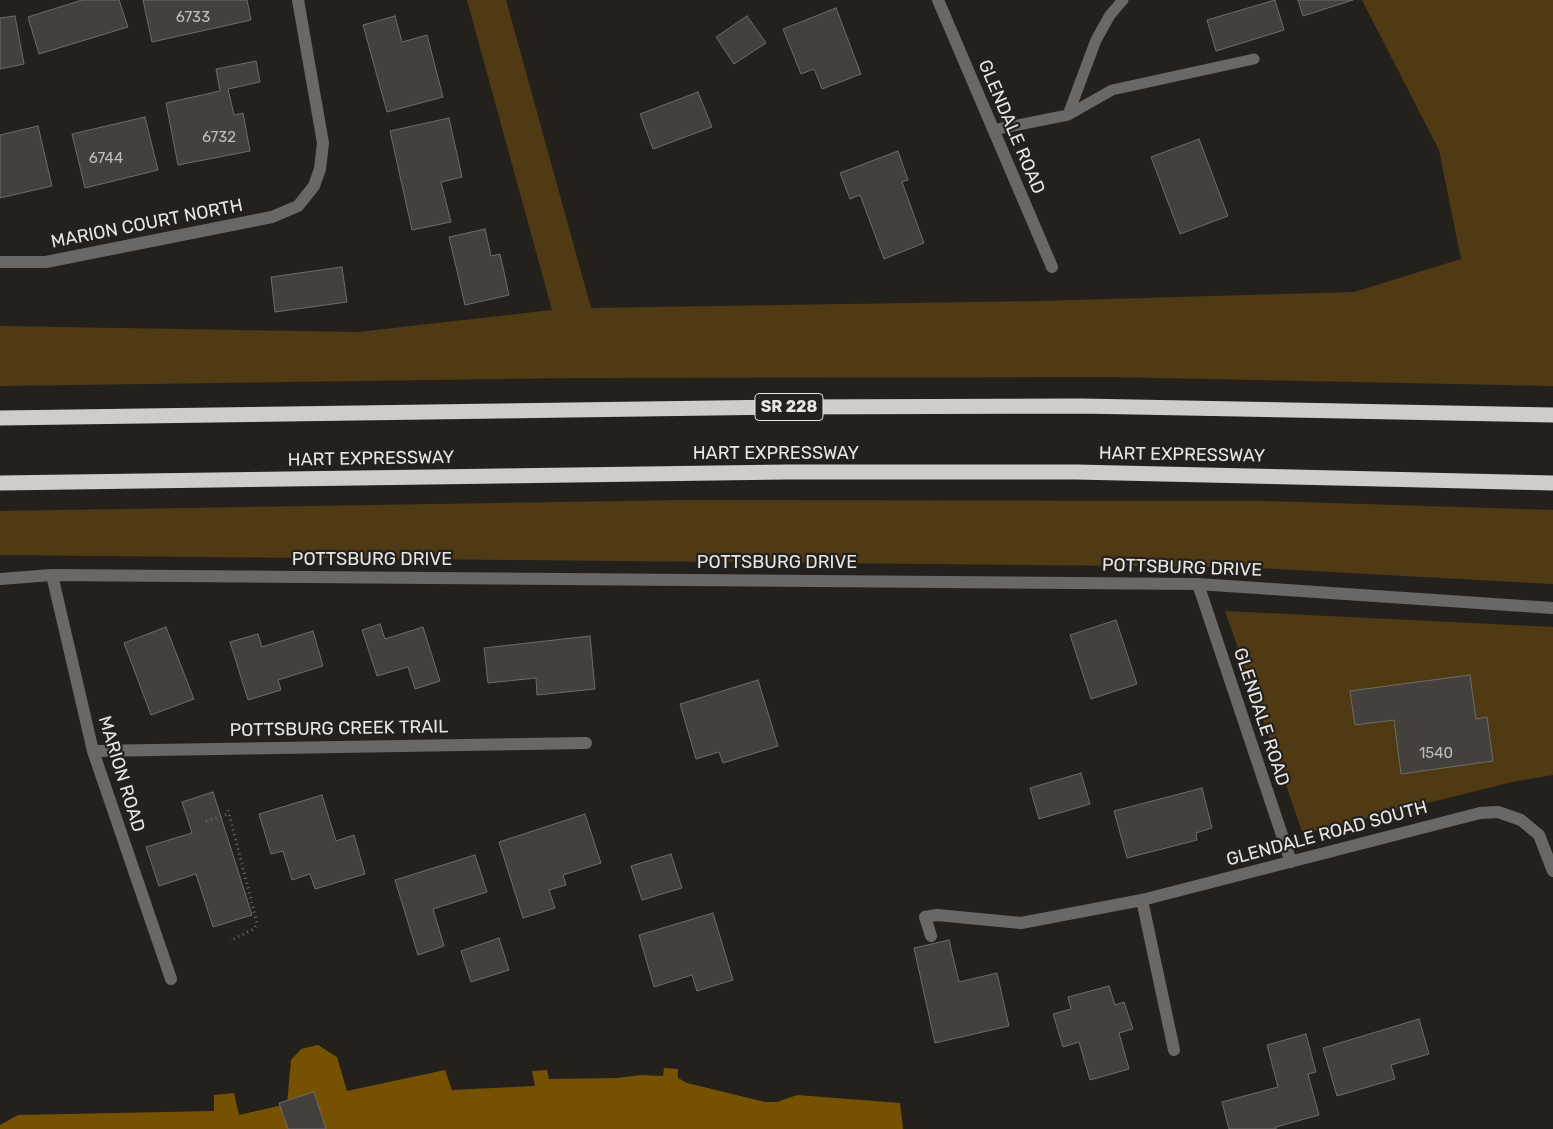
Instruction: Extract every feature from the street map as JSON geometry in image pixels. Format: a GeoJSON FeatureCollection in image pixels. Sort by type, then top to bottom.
{"type":"FeatureCollection","features":[{"type":"Feature","properties":{"kind":"highway","name":"SR 228"},"geometry":{"type":"LineString","coordinates":[[0,418],[784,407],[1012,406],[1360,410],[1553,415]]}},
{"type":"Feature","properties":{"kind":"highway","name":"HART EXPRESSWAY"},"geometry":{"type":"LineString","coordinates":[[0,483],[787,472],[1086,472],[1553,483]]}},
{"type":"Feature","properties":{"kind":"street","name":"MARION COURT NORTH"},"geometry":{"type":"LineString","coordinates":[[0,262],[46,262],[272,217],[298,206],[314,186],[320,169],[323,143],[298,0]]}},
{"type":"Feature","properties":{"kind":"street","name":"GLENDALE ROAD"},"geometry":{"type":"LineString","coordinates":[[938,0],[1052,267]]}},
{"type":"Feature","properties":{"kind":"street","name":"POTTSBURG DRIVE"},"geometry":{"type":"LineString","coordinates":[[0,579],[52,575],[1198,584],[1553,608]]}},
{"type":"Feature","properties":{"kind":"street","name":"MARION ROAD"},"geometry":{"type":"LineString","coordinates":[[52,575],[93,750],[172,978]]}},
{"type":"Feature","properties":{"kind":"street","name":"GLENDALE ROAD"},"geometry":{"type":"LineString","coordinates":[[1198,584],[1291,862]]}},
{"type":"Feature","properties":{"kind":"street","name":"POTTSBURG CREEK TRAIL"},"geometry":{"type":"LineString","coordinates":[[93,750],[586,743]]}},
{"type":"Feature","properties":{"kind":"street","name":"GLENDALE ROAD SOUTH"},"geometry":{"type":"LineString","coordinates":[[930,936],[924,918],[937,915],[1021,923],[1142,900],[1480,812],[1498,812],[1521,820],[1539,836],[1553,871]]}},
{"type":"Feature","properties":{"kind":"street"},"geometry":{"type":"LineString","coordinates":[[1142,900],[1174,1050]]}},
{"type":"Feature","properties":{"kind":"lane"},"geometry":{"type":"LineString","coordinates":[[1068,116],[1096,40],[1110,15],[1123,0]]}},
{"type":"Feature","properties":{"kind":"lane"},"geometry":{"type":"LineString","coordinates":[[994,130],[1068,116],[1112,90],[1254,59]]}},
{"type":"Feature","properties":{"kind":"path"},"geometry":{"type":"LineString","coordinates":[[228,810],[257,923],[254,929],[230,941]]}},
{"type":"Feature","properties":{"kind":"path"},"geometry":{"type":"LineString","coordinates":[[206,821],[230,814]]}},
{"type":"Feature","properties":{"kind":"shaded area"},"geometry":{"type":"Polygon","coordinates":[[[467,0],[506,0],[591,308],[1040,301],[1354,292],[1461,259],[1439,150],[1362,0],[1553,0],[1553,386],[1110,377],[573,378],[0,386],[0,326],[358,332],[552,310],[467,0]]]}},
{"type":"Feature","properties":{"kind":"shaded area"},"geometry":{"type":"Polygon","coordinates":[[[686,500],[1266,501],[1553,510],[1553,584],[1239,567],[0,555],[0,511],[686,500]]]}},
{"type":"Feature","properties":{"kind":"shaded area"},"geometry":{"type":"Polygon","coordinates":[[[1225,611],[1553,627],[1553,775],[1512,782],[1303,834],[1225,611]]]}},
{"type":"Feature","properties":{"kind":"shaded area"},"geometry":{"type":"Polygon","coordinates":[[[318,1045],[337,1057],[347,1091],[445,1070],[452,1090],[535,1086],[532,1071],[547,1070],[549,1079],[618,1078],[641,1075],[663,1076],[664,1068],[678,1069],[678,1078],[687,1083],[765,1102],[777,1102],[797,1095],[900,1103],[903,1129],[0,1129],[0,1125],[18,1115],[214,1111],[214,1095],[234,1093],[239,1115],[287,1104],[291,1060],[301,1049],[318,1045]]]}},
{"type":"Feature","properties":{"kind":"building"},"geometry":{"type":"Polygon","coordinates":[[[82,0],[119,0],[128,27],[39,54],[28,17],[82,0]]]}},
{"type":"Feature","properties":{"kind":"building"},"geometry":{"type":"Polygon","coordinates":[[[143,0],[247,0],[251,20],[152,42],[143,0]]]}},
{"type":"Feature","properties":{"kind":"building"},"geometry":{"type":"Polygon","coordinates":[[[1275,0],[1284,30],[1216,51],[1207,20],[1275,0]]]}},
{"type":"Feature","properties":{"kind":"building"},"geometry":{"type":"Polygon","coordinates":[[[1298,0],[1353,0],[1303,16],[1298,0]]]}},
{"type":"Feature","properties":{"kind":"building"},"geometry":{"type":"Polygon","coordinates":[[[836,8],[861,74],[822,89],[814,69],[801,74],[783,29],[836,8]]]}},
{"type":"Feature","properties":{"kind":"building"},"geometry":{"type":"Polygon","coordinates":[[[15,16],[24,64],[0,69],[0,18],[15,16]]]}},
{"type":"Feature","properties":{"kind":"building"},"geometry":{"type":"Polygon","coordinates":[[[395,16],[402,42],[427,35],[443,97],[387,112],[363,25],[395,16]]]}},
{"type":"Feature","properties":{"kind":"building"},"geometry":{"type":"Polygon","coordinates":[[[747,16],[766,43],[734,64],[716,37],[747,16]]]}},
{"type":"Feature","properties":{"kind":"building"},"geometry":{"type":"Polygon","coordinates":[[[256,61],[260,82],[228,89],[234,115],[243,113],[250,151],[178,165],[166,103],[220,91],[216,69],[256,61]]]}},
{"type":"Feature","properties":{"kind":"building"},"geometry":{"type":"Polygon","coordinates":[[[698,92],[712,127],[653,149],[640,114],[698,92]]]}},
{"type":"Feature","properties":{"kind":"building"},"geometry":{"type":"Polygon","coordinates":[[[145,117],[158,170],[85,188],[72,134],[145,117]]]}},
{"type":"Feature","properties":{"kind":"building"},"geometry":{"type":"Polygon","coordinates":[[[449,118],[462,177],[441,182],[451,222],[412,230],[390,131],[449,118]]]}},
{"type":"Feature","properties":{"kind":"building"},"geometry":{"type":"Polygon","coordinates":[[[38,126],[52,186],[0,198],[0,135],[38,126]]]}},
{"type":"Feature","properties":{"kind":"building"},"geometry":{"type":"Polygon","coordinates":[[[1199,139],[1228,216],[1180,234],[1151,157],[1199,139]]]}},
{"type":"Feature","properties":{"kind":"building"},"geometry":{"type":"Polygon","coordinates":[[[898,151],[908,180],[902,182],[924,243],[884,259],[860,195],[850,199],[840,173],[898,151]]]}},
{"type":"Feature","properties":{"kind":"building"},"geometry":{"type":"Polygon","coordinates":[[[485,229],[491,256],[500,254],[509,295],[465,305],[449,237],[485,229]]]}},
{"type":"Feature","properties":{"kind":"building"},"geometry":{"type":"Polygon","coordinates":[[[342,267],[347,302],[275,312],[271,277],[342,267]]]}},
{"type":"Feature","properties":{"kind":"building"},"geometry":{"type":"Polygon","coordinates":[[[1116,620],[1137,684],[1091,699],[1070,635],[1116,620]]]}},
{"type":"Feature","properties":{"kind":"building"},"geometry":{"type":"Polygon","coordinates":[[[380,624],[385,639],[423,627],[440,681],[415,689],[408,667],[377,676],[362,630],[380,624]]]}},
{"type":"Feature","properties":{"kind":"building"},"geometry":{"type":"Polygon","coordinates":[[[166,627],[194,699],[151,715],[124,643],[166,627]]]}},
{"type":"Feature","properties":{"kind":"building"},"geometry":{"type":"Polygon","coordinates":[[[313,631],[323,666],[278,680],[281,690],[248,700],[230,642],[258,634],[262,647],[313,631]]]}},
{"type":"Feature","properties":{"kind":"building"},"geometry":{"type":"Polygon","coordinates":[[[590,636],[595,689],[537,695],[536,678],[488,683],[484,648],[590,636]]]}},
{"type":"Feature","properties":{"kind":"building"},"geometry":{"type":"Polygon","coordinates":[[[1470,675],[1476,719],[1487,717],[1493,761],[1401,774],[1394,720],[1355,725],[1350,691],[1470,675]]]}},
{"type":"Feature","properties":{"kind":"building"},"geometry":{"type":"Polygon","coordinates":[[[758,680],[778,746],[723,763],[719,752],[696,759],[680,704],[758,680]]]}},
{"type":"Feature","properties":{"kind":"building"},"geometry":{"type":"Polygon","coordinates":[[[1081,773],[1090,804],[1039,819],[1030,788],[1081,773]]]}},
{"type":"Feature","properties":{"kind":"building"},"geometry":{"type":"Polygon","coordinates":[[[1202,788],[1212,828],[1196,833],[1197,840],[1127,858],[1114,811],[1202,788]]]}},
{"type":"Feature","properties":{"kind":"building"},"geometry":{"type":"Polygon","coordinates":[[[213,792],[252,915],[213,927],[196,874],[159,886],[146,847],[192,833],[182,802],[213,792]]]}},
{"type":"Feature","properties":{"kind":"building"},"geometry":{"type":"Polygon","coordinates":[[[322,795],[336,841],[354,835],[365,874],[315,889],[310,874],[292,880],[283,851],[271,854],[259,814],[322,795]]]}},
{"type":"Feature","properties":{"kind":"building"},"geometry":{"type":"Polygon","coordinates":[[[585,814],[601,863],[563,875],[566,885],[549,890],[555,908],[523,918],[499,842],[585,814]]]}},
{"type":"Feature","properties":{"kind":"building"},"geometry":{"type":"Polygon","coordinates":[[[671,854],[682,888],[642,900],[631,866],[671,854]]]}},
{"type":"Feature","properties":{"kind":"building"},"geometry":{"type":"Polygon","coordinates":[[[475,855],[487,892],[433,909],[444,946],[418,955],[395,880],[475,855]]]}},
{"type":"Feature","properties":{"kind":"building"},"geometry":{"type":"Polygon","coordinates":[[[713,913],[733,980],[697,991],[692,975],[654,987],[639,935],[713,913]]]}},
{"type":"Feature","properties":{"kind":"building"},"geometry":{"type":"Polygon","coordinates":[[[499,938],[509,970],[471,982],[461,951],[499,938]]]}},
{"type":"Feature","properties":{"kind":"building"},"geometry":{"type":"Polygon","coordinates":[[[949,940],[959,982],[997,973],[1009,1026],[935,1043],[914,948],[949,940]]]}},
{"type":"Feature","properties":{"kind":"building"},"geometry":{"type":"Polygon","coordinates":[[[1109,986],[1115,1005],[1124,1002],[1133,1029],[1119,1033],[1129,1069],[1090,1080],[1079,1042],[1063,1047],[1053,1014],[1071,1009],[1068,997],[1109,986]]]}},
{"type":"Feature","properties":{"kind":"building"},"geometry":{"type":"Polygon","coordinates":[[[1419,1019],[1429,1054],[1391,1065],[1395,1079],[1337,1096],[1323,1048],[1419,1019]]]}},
{"type":"Feature","properties":{"kind":"building"},"geometry":{"type":"Polygon","coordinates":[[[1306,1034],[1316,1072],[1308,1074],[1319,1115],[1276,1127],[1276,1129],[1229,1129],[1222,1102],[1278,1087],[1267,1045],[1306,1034]]]}},
{"type":"Feature","properties":{"kind":"building"},"geometry":{"type":"Polygon","coordinates":[[[314,1092],[326,1129],[288,1129],[279,1103],[314,1092]]]}}]}
